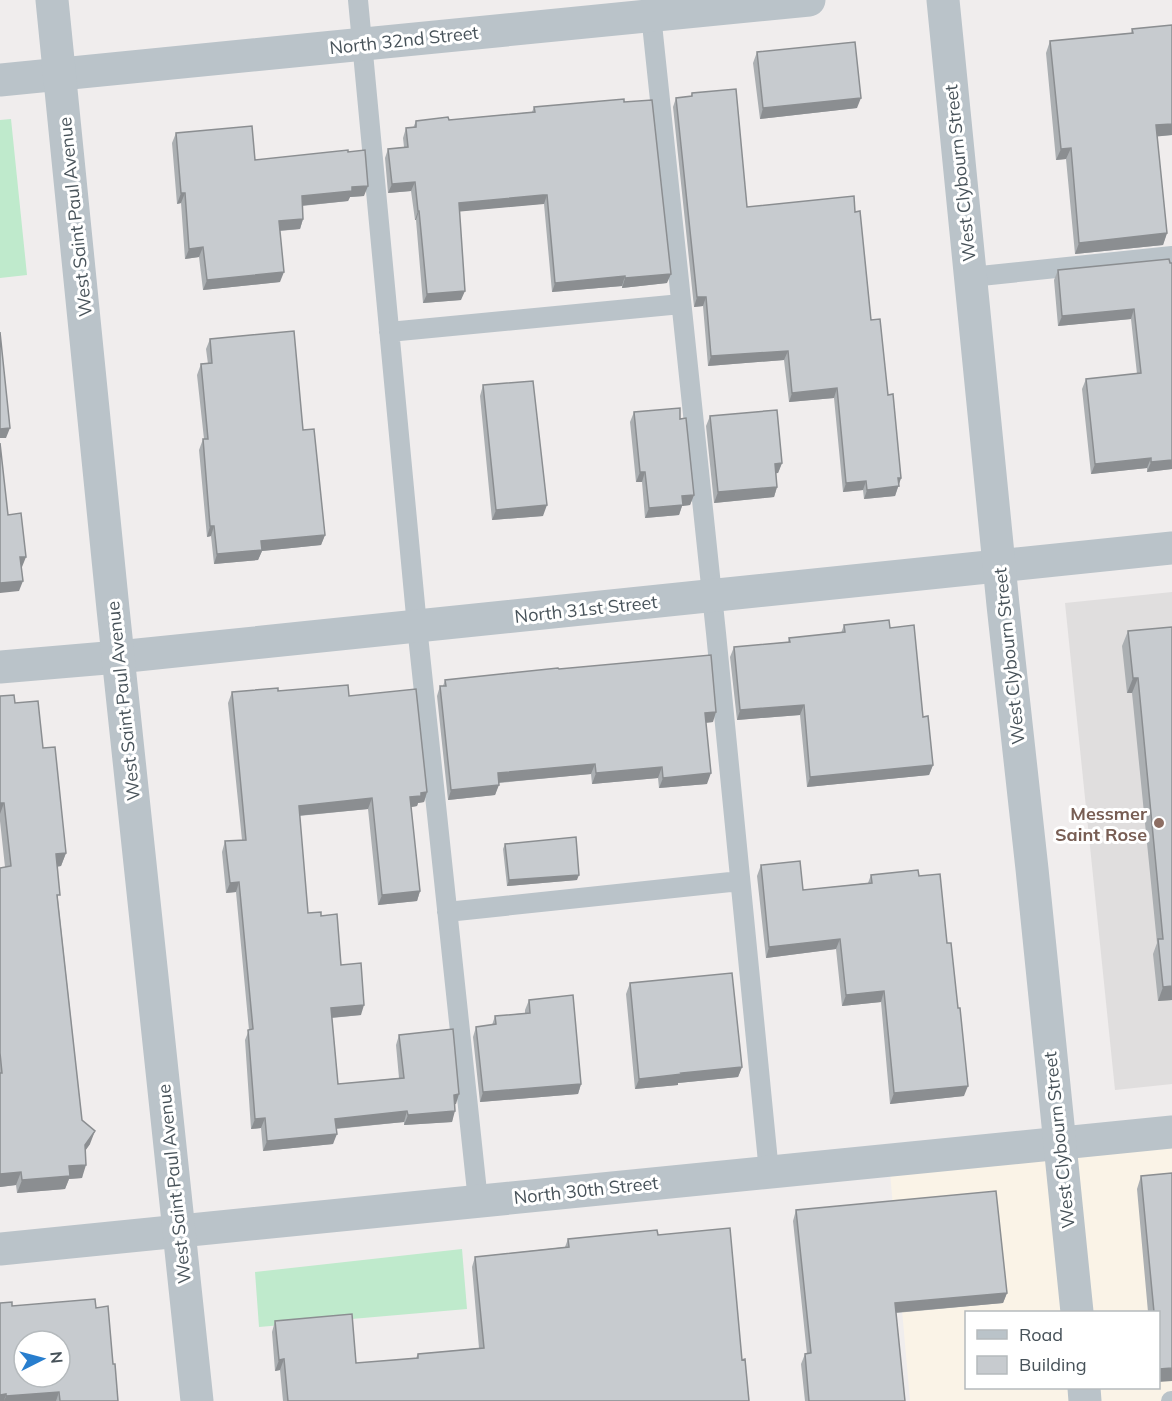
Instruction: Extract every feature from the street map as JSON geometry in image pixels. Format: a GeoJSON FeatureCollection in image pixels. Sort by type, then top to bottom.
{"type":"FeatureCollection","features":[{"type":"Feature","properties":{"kind":"street","name":"West Saint Paul Avenue"},"geometry":{"type":"LineString","coordinates":[[52,0],[118,657],[197,1401]]}},
{"type":"Feature","properties":{"kind":"street","name":"North 32nd Street"},"geometry":{"type":"LineString","coordinates":[[0,80],[362,44],[650,8],[808,0]]}},
{"type":"Feature","properties":{"kind":"street","name":"West Clybourn Street"},"geometry":{"type":"LineString","coordinates":[[943,0],[1077,1311]]}},
{"type":"Feature","properties":{"kind":"street","name":"North 31st Street"},"geometry":{"type":"LineString","coordinates":[[0,667],[118,657],[1172,548]]}},
{"type":"Feature","properties":{"kind":"street","name":"North 30th Street"},"geometry":{"type":"LineString","coordinates":[[0,1249],[1172,1132]]}},
{"type":"Feature","properties":{"kind":"lane"},"geometry":{"type":"LineString","coordinates":[[358,0],[417,626],[477,1201]]}},
{"type":"Feature","properties":{"kind":"lane"},"geometry":{"type":"LineString","coordinates":[[650,8],[712,596],[769,1172]]}},
{"type":"Feature","properties":{"kind":"lane"},"geometry":{"type":"LineString","coordinates":[[971,277],[1172,256]]}},
{"type":"Feature","properties":{"kind":"lane"},"geometry":{"type":"LineString","coordinates":[[389,332],[681,304]]}},
{"type":"Feature","properties":{"kind":"lane"},"geometry":{"type":"LineString","coordinates":[[447,912],[740,881]]}},
{"type":"Feature","properties":{"kind":"shaded area"},"geometry":{"type":"Polygon","coordinates":[[[1172,592],[1172,1084],[1115,1090],[1065,603],[1172,592]]]}},
{"type":"Feature","properties":{"kind":"shaded area"},"geometry":{"type":"Polygon","coordinates":[[[1172,1132],[1172,1401],[910,1401],[889,1161],[1172,1132]]]}},
{"type":"Feature","properties":{"kind":"green space"},"geometry":{"type":"Polygon","coordinates":[[[11,119],[27,275],[0,278],[0,120],[11,119]]]}},
{"type":"Feature","properties":{"kind":"green space"},"geometry":{"type":"Polygon","coordinates":[[[462,1249],[467,1309],[259,1327],[255,1272],[462,1249]]]}},
{"type":"Feature","properties":{"kind":"building"},"geometry":{"type":"Polygon","coordinates":[[[1172,25],[1172,124],[1156,125],[1167,233],[1079,243],[1071,148],[1061,149],[1050,41],[1133,33],[1132,29],[1172,25]]]}},
{"type":"Feature","properties":{"kind":"building"},"geometry":{"type":"Polygon","coordinates":[[[855,42],[861,98],[763,108],[757,52],[855,42]]]}},
{"type":"Feature","properties":{"kind":"building"},"geometry":{"type":"Polygon","coordinates":[[[736,89],[747,207],[854,196],[855,212],[860,211],[871,320],[880,319],[888,395],[893,394],[901,478],[898,478],[899,486],[867,490],[866,481],[846,483],[837,388],[792,393],[788,351],[711,356],[706,297],[697,297],[676,98],[692,96],[692,93],[736,89]]]}},
{"type":"Feature","properties":{"kind":"building"},"geometry":{"type":"Polygon","coordinates":[[[624,99],[624,102],[652,100],[671,274],[555,283],[547,195],[543,195],[459,203],[465,291],[427,294],[415,182],[392,184],[388,149],[408,147],[406,128],[416,127],[416,121],[535,112],[534,107],[624,99]]]}},
{"type":"Feature","properties":{"kind":"building"},"geometry":{"type":"Polygon","coordinates":[[[252,126],[255,160],[365,150],[368,186],[352,187],[352,191],[302,196],[303,219],[279,221],[284,272],[207,280],[203,247],[189,249],[185,193],[181,193],[176,133],[252,126]]]}},
{"type":"Feature","properties":{"kind":"building"},"geometry":{"type":"Polygon","coordinates":[[[1169,259],[1172,263],[1172,460],[1151,462],[1151,458],[1095,464],[1086,379],[1141,373],[1134,309],[1062,316],[1058,270],[1169,259]]]}},
{"type":"Feature","properties":{"kind":"building"},"geometry":{"type":"Polygon","coordinates":[[[294,331],[303,430],[314,429],[325,535],[261,541],[262,550],[217,554],[214,526],[210,526],[203,439],[208,439],[201,364],[212,363],[210,339],[294,331]]]}},
{"type":"Feature","properties":{"kind":"building"},"geometry":{"type":"Polygon","coordinates":[[[0,332],[10,428],[0,429],[0,332]]]}},
{"type":"Feature","properties":{"kind":"building"},"geometry":{"type":"Polygon","coordinates":[[[533,381],[547,505],[496,510],[483,385],[533,381]]]}},
{"type":"Feature","properties":{"kind":"building"},"geometry":{"type":"Polygon","coordinates":[[[680,408],[680,419],[686,418],[694,495],[682,496],[683,505],[649,508],[645,472],[640,472],[634,412],[680,408]]]}},
{"type":"Feature","properties":{"kind":"building"},"geometry":{"type":"Polygon","coordinates":[[[777,410],[782,463],[775,464],[777,487],[718,492],[710,416],[777,410]]]}},
{"type":"Feature","properties":{"kind":"building"},"geometry":{"type":"Polygon","coordinates":[[[0,443],[8,515],[21,513],[26,557],[20,557],[23,581],[0,583],[0,443]]]}},
{"type":"Feature","properties":{"kind":"building"},"geometry":{"type":"Polygon","coordinates":[[[889,620],[890,628],[914,625],[923,717],[928,716],[933,765],[810,777],[804,705],[740,710],[734,647],[790,642],[789,638],[845,632],[844,625],[889,620]]]}},
{"type":"Feature","properties":{"kind":"building","name":"Messmer Saint Rose"},"geometry":{"type":"Polygon","coordinates":[[[1172,627],[1172,986],[1163,987],[1158,939],[1163,939],[1138,678],[1133,678],[1128,631],[1172,627]]]}},
{"type":"Feature","properties":{"kind":"building"},"geometry":{"type":"Polygon","coordinates":[[[711,655],[716,712],[705,713],[711,773],[663,778],[662,767],[596,773],[595,764],[498,773],[499,785],[451,790],[440,686],[446,686],[445,680],[711,655]]]}},
{"type":"Feature","properties":{"kind":"building"},"geometry":{"type":"Polygon","coordinates":[[[348,685],[349,696],[416,689],[427,792],[421,793],[421,796],[410,797],[420,891],[382,895],[372,798],[299,806],[308,913],[321,912],[321,916],[337,914],[341,965],[361,963],[364,1005],[331,1008],[338,1084],[404,1078],[399,1035],[453,1029],[459,1094],[454,1095],[455,1111],[408,1115],[407,1111],[335,1119],[337,1134],[267,1141],[265,1118],[255,1119],[248,1030],[253,1029],[239,882],[230,883],[225,841],[246,840],[232,692],[348,685]]]}},
{"type":"Feature","properties":{"kind":"building"},"geometry":{"type":"Polygon","coordinates":[[[14,695],[15,703],[38,701],[43,748],[55,747],[66,853],[56,854],[60,895],[57,895],[82,1120],[95,1131],[85,1145],[86,1165],[69,1166],[70,1176],[22,1180],[21,1172],[0,1174],[0,1073],[2,1073],[0,1053],[0,868],[11,866],[4,803],[0,803],[0,696],[14,695]]]}},
{"type":"Feature","properties":{"kind":"building"},"geometry":{"type":"Polygon","coordinates":[[[576,837],[579,875],[509,880],[505,844],[576,837]]]}},
{"type":"Feature","properties":{"kind":"building"},"geometry":{"type":"Polygon","coordinates":[[[800,861],[803,890],[872,883],[871,875],[918,870],[919,876],[940,874],[947,943],[951,943],[958,1008],[960,1008],[968,1086],[894,1093],[884,991],[846,995],[840,939],[769,947],[761,865],[800,861]]]}},
{"type":"Feature","properties":{"kind":"building"},"geometry":{"type":"Polygon","coordinates":[[[732,973],[742,1067],[639,1079],[630,983],[732,973]]]}},
{"type":"Feature","properties":{"kind":"building"},"geometry":{"type":"Polygon","coordinates":[[[573,995],[581,1084],[483,1092],[476,1027],[496,1024],[495,1016],[530,1013],[529,1000],[573,995]]]}},
{"type":"Feature","properties":{"kind":"building"},"geometry":{"type":"Polygon","coordinates":[[[1172,1173],[1172,1368],[1160,1369],[1160,1311],[1154,1311],[1141,1176],[1172,1173]]]}},
{"type":"Feature","properties":{"kind":"building"},"geometry":{"type":"Polygon","coordinates":[[[996,1191],[1007,1293],[895,1303],[905,1401],[809,1401],[805,1354],[811,1353],[796,1210],[996,1191]]]}},
{"type":"Feature","properties":{"kind":"building"},"geometry":{"type":"Polygon","coordinates":[[[730,1228],[742,1360],[745,1359],[749,1401],[288,1401],[284,1359],[279,1360],[275,1321],[352,1314],[356,1363],[418,1358],[418,1354],[484,1348],[475,1257],[569,1247],[568,1239],[657,1230],[658,1235],[730,1228]]]}},
{"type":"Feature","properties":{"kind":"building"},"geometry":{"type":"Polygon","coordinates":[[[95,1299],[96,1308],[108,1306],[118,1401],[60,1401],[59,1392],[0,1395],[0,1303],[12,1302],[12,1306],[95,1299]]]}},
{"type":"Feature","properties":{"kind":"place","name":"Messmer Saint Rose"},"geometry":{"type":"Point","coordinates":[1159,823]}}]}
